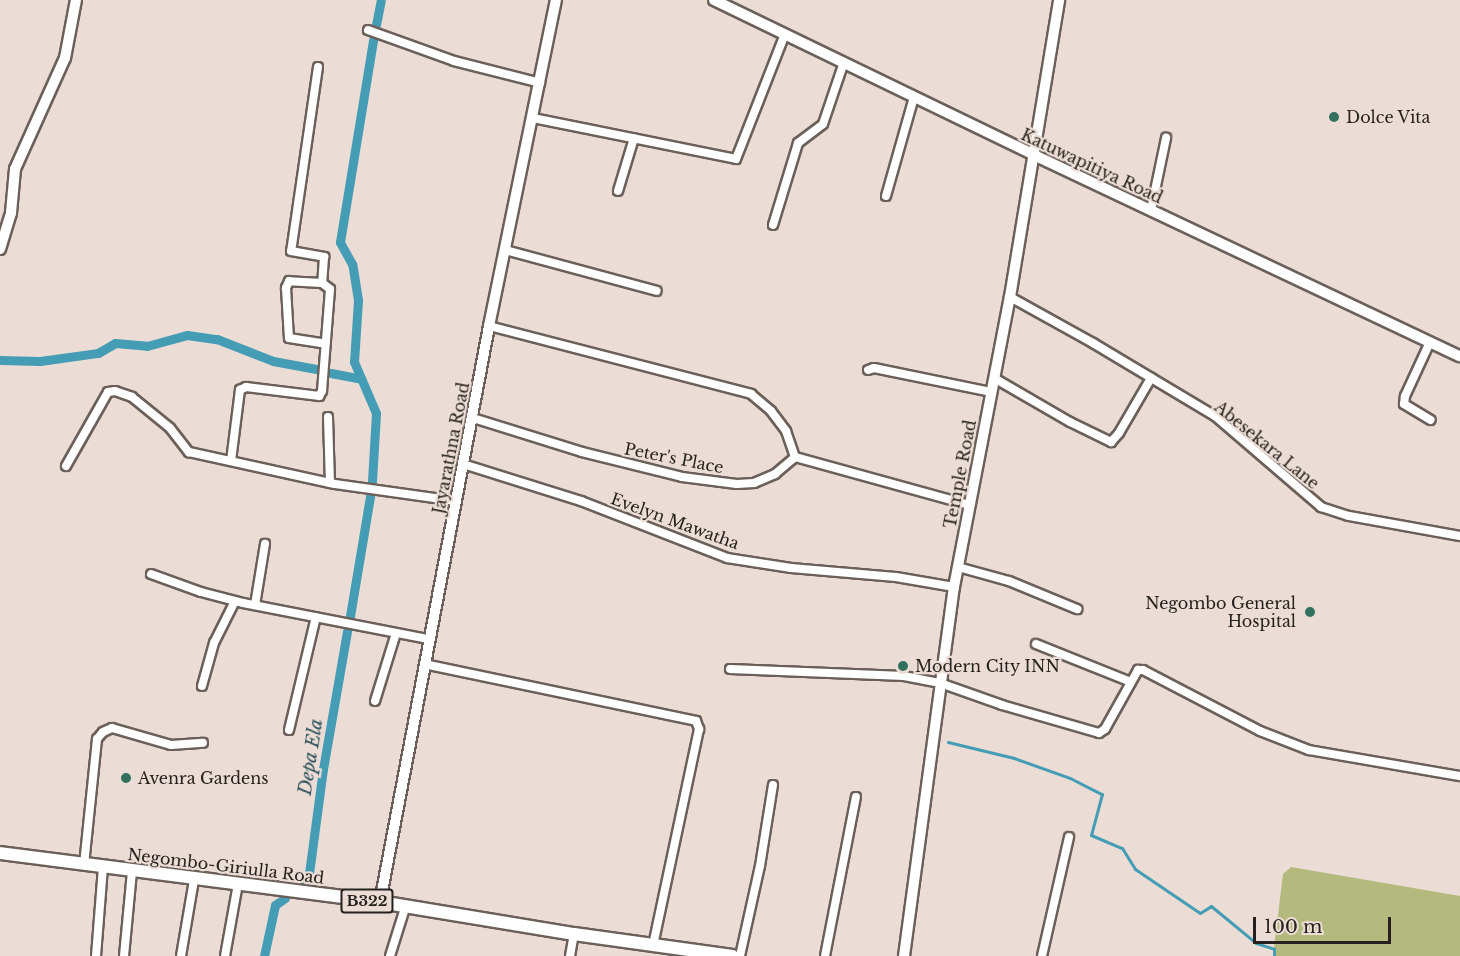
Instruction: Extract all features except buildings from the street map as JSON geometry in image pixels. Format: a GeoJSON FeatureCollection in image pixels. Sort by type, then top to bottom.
{"type":"FeatureCollection","features":[{"type":"Feature","properties":{"kind":"main road","name":"Negombo-Giriulla Road"},"geometry":{"type":"LineString","coordinates":[[0,853],[194,880],[380,902],[405,908],[653,945],[679,952],[732,956]]}},
{"type":"Feature","properties":{"kind":"street"},"geometry":{"type":"LineString","coordinates":[[0,249],[11,213],[15,170],[65,58],[76,0]]}},
{"type":"Feature","properties":{"kind":"street","name":"Jayarathna Road"},"geometry":{"type":"LineString","coordinates":[[380,902],[489,326],[556,0]]}},
{"type":"Feature","properties":{"kind":"street","name":"Temple Road"},"geometry":{"type":"LineString","coordinates":[[904,956],[954,587],[1010,297],[1059,0]]}},
{"type":"Feature","properties":{"kind":"street","name":"Katuwapitiya Road"},"geometry":{"type":"LineString","coordinates":[[718,1],[1034,155],[1460,356]]}},
{"type":"Feature","properties":{"kind":"street"},"geometry":{"type":"LineString","coordinates":[[368,30],[454,61],[540,83]]}},
{"type":"Feature","properties":{"kind":"street"},"geometry":{"type":"LineString","coordinates":[[532,118],[736,159],[785,34]]}},
{"type":"Feature","properties":{"kind":"street"},"geometry":{"type":"LineString","coordinates":[[773,225],[798,143],[823,124],[844,62]]}},
{"type":"Feature","properties":{"kind":"street"},"geometry":{"type":"LineString","coordinates":[[318,67],[291,251],[324,257],[322,283]]}},
{"type":"Feature","properties":{"kind":"street"},"geometry":{"type":"LineString","coordinates":[[886,196],[914,97]]}},
{"type":"Feature","properties":{"kind":"street"},"geometry":{"type":"LineString","coordinates":[[618,191],[634,138]]}},
{"type":"Feature","properties":{"kind":"street"},"geometry":{"type":"LineString","coordinates":[[1151,210],[1166,138]]}},
{"type":"Feature","properties":{"kind":"street"},"geometry":{"type":"LineString","coordinates":[[505,250],[657,291]]}},
{"type":"Feature","properties":{"kind":"street"},"geometry":{"type":"LineString","coordinates":[[231,461],[240,390],[246,387],[319,396],[326,344],[330,289],[322,283],[289,281],[286,284],[289,338],[326,344]]}},
{"type":"Feature","properties":{"kind":"street","name":"Abesekara Lane"},"geometry":{"type":"LineString","coordinates":[[1010,297],[1215,416],[1321,507],[1349,516],[1460,536]]}},
{"type":"Feature","properties":{"kind":"street"},"geometry":{"type":"LineString","coordinates":[[489,326],[751,394],[771,411],[786,430],[795,457],[969,506]]}},
{"type":"Feature","properties":{"kind":"street"},"geometry":{"type":"LineString","coordinates":[[1430,342],[1405,396],[1404,404],[1431,420]]}},
{"type":"Feature","properties":{"kind":"street"},"geometry":{"type":"LineString","coordinates":[[868,370],[874,368],[991,392]]}},
{"type":"Feature","properties":{"kind":"street"},"geometry":{"type":"LineString","coordinates":[[994,378],[1070,422],[1111,442],[1119,433],[1151,378]]}},
{"type":"Feature","properties":{"kind":"street"},"geometry":{"type":"LineString","coordinates":[[66,466],[108,392],[115,391],[132,397],[170,428],[189,452],[330,483],[456,501]]}},
{"type":"Feature","properties":{"kind":"street"},"geometry":{"type":"LineString","coordinates":[[328,417],[330,483]]}},
{"type":"Feature","properties":{"kind":"street","name":"Peter's Place"},"geometry":{"type":"LineString","coordinates":[[473,418],[582,452],[682,477],[737,484],[754,483],[775,474],[795,457]]}},
{"type":"Feature","properties":{"kind":"street","name":"Evelyn Mawatha"},"geometry":{"type":"LineString","coordinates":[[463,464],[581,501],[727,558],[790,568],[896,577],[954,587]]}},
{"type":"Feature","properties":{"kind":"street"},"geometry":{"type":"LineString","coordinates":[[255,605],[265,544]]}},
{"type":"Feature","properties":{"kind":"street"},"geometry":{"type":"LineString","coordinates":[[958,567],[1009,581],[1077,609]]}},
{"type":"Feature","properties":{"kind":"street"},"geometry":{"type":"LineString","coordinates":[[151,574],[201,592],[235,601],[429,639]]}},
{"type":"Feature","properties":{"kind":"street"},"geometry":{"type":"LineString","coordinates":[[202,686],[214,643],[235,601]]}},
{"type":"Feature","properties":{"kind":"street"},"geometry":{"type":"LineString","coordinates":[[289,730],[316,617]]}},
{"type":"Feature","properties":{"kind":"street"},"geometry":{"type":"LineString","coordinates":[[375,700],[396,633]]}},
{"type":"Feature","properties":{"kind":"street"},"geometry":{"type":"LineString","coordinates":[[1036,644],[1131,682]]}},
{"type":"Feature","properties":{"kind":"street"},"geometry":{"type":"LineString","coordinates":[[424,664],[696,721],[699,729],[653,945]]}},
{"type":"Feature","properties":{"kind":"street"},"geometry":{"type":"LineString","coordinates":[[730,669],[904,676],[940,683],[1002,705],[1099,733],[1105,729],[1138,670],[1143,669],[1260,731],[1309,750],[1460,776]]}},
{"type":"Feature","properties":{"kind":"street"},"geometry":{"type":"LineString","coordinates":[[84,864],[97,739],[103,732],[112,728],[171,745],[202,742]]}},
{"type":"Feature","properties":{"kind":"street"},"geometry":{"type":"LineString","coordinates":[[740,956],[760,866],[773,785]]}},
{"type":"Feature","properties":{"kind":"street"},"geometry":{"type":"LineString","coordinates":[[825,956],[856,797]]}},
{"type":"Feature","properties":{"kind":"street"},"geometry":{"type":"LineString","coordinates":[[1042,956],[1068,837]]}},
{"type":"Feature","properties":{"kind":"street"},"geometry":{"type":"LineString","coordinates":[[96,956],[103,867]]}},
{"type":"Feature","properties":{"kind":"street"},"geometry":{"type":"LineString","coordinates":[[124,956],[132,872]]}},
{"type":"Feature","properties":{"kind":"street"},"geometry":{"type":"LineString","coordinates":[[181,956],[194,880]]}},
{"type":"Feature","properties":{"kind":"street"},"geometry":{"type":"LineString","coordinates":[[225,956],[238,884]]}},
{"type":"Feature","properties":{"kind":"street"},"geometry":{"type":"LineString","coordinates":[[390,956],[405,908]]}},
{"type":"Feature","properties":{"kind":"street"},"geometry":{"type":"LineString","coordinates":[[570,956],[574,934]]}},
{"type":"Feature","properties":{"kind":"green space"},"geometry":{"type":"Polygon","coordinates":[[[1291,867],[1460,896],[1460,956],[1273,956],[1283,874],[1291,867]]]}},
{"type":"Feature","properties":{"kind":"waterway"},"geometry":{"type":"LineString","coordinates":[[376,25],[381,0]]}},
{"type":"Feature","properties":{"kind":"waterway"},"geometry":{"type":"LineString","coordinates":[[372,481],[376,413],[354,362],[358,300],[352,264],[340,242],[373,40]]}},
{"type":"Feature","properties":{"kind":"waterway"},"geometry":{"type":"LineString","coordinates":[[0,360],[40,361],[98,353],[115,343],[147,346],[187,335],[217,339],[273,361],[316,369]]}},
{"type":"Feature","properties":{"kind":"waterway"},"geometry":{"type":"LineString","coordinates":[[331,373],[361,379]]}},
{"type":"Feature","properties":{"kind":"waterway"},"geometry":{"type":"LineString","coordinates":[[350,616],[370,496]]}},
{"type":"Feature","properties":{"kind":"waterway","name":"Depa Ela"},"geometry":{"type":"LineString","coordinates":[[302,885],[308,881],[323,769],[347,631]]}},
{"type":"Feature","properties":{"kind":"waterway"},"geometry":{"type":"LineString","coordinates":[[948,742],[1014,758],[1070,778],[1102,794],[1091,835],[1122,848],[1135,869],[1200,913],[1211,906],[1256,943],[1274,949],[1274,956]]}},
{"type":"Feature","properties":{"kind":"waterway"},"geometry":{"type":"LineString","coordinates":[[264,956],[275,905],[285,898]]}},
{"type":"Feature","properties":{"kind":"place","name":"Dolce Vita"},"geometry":{"type":"Point","coordinates":[1334,117]}},
{"type":"Feature","properties":{"kind":"place","name":"Negombo General Hospital"},"geometry":{"type":"Point","coordinates":[1310,612]}},
{"type":"Feature","properties":{"kind":"place","name":"Modern City INN"},"geometry":{"type":"Point","coordinates":[903,666]}},
{"type":"Feature","properties":{"kind":"place","name":"Avenra Gardens"},"geometry":{"type":"Point","coordinates":[126,778]}}]}
